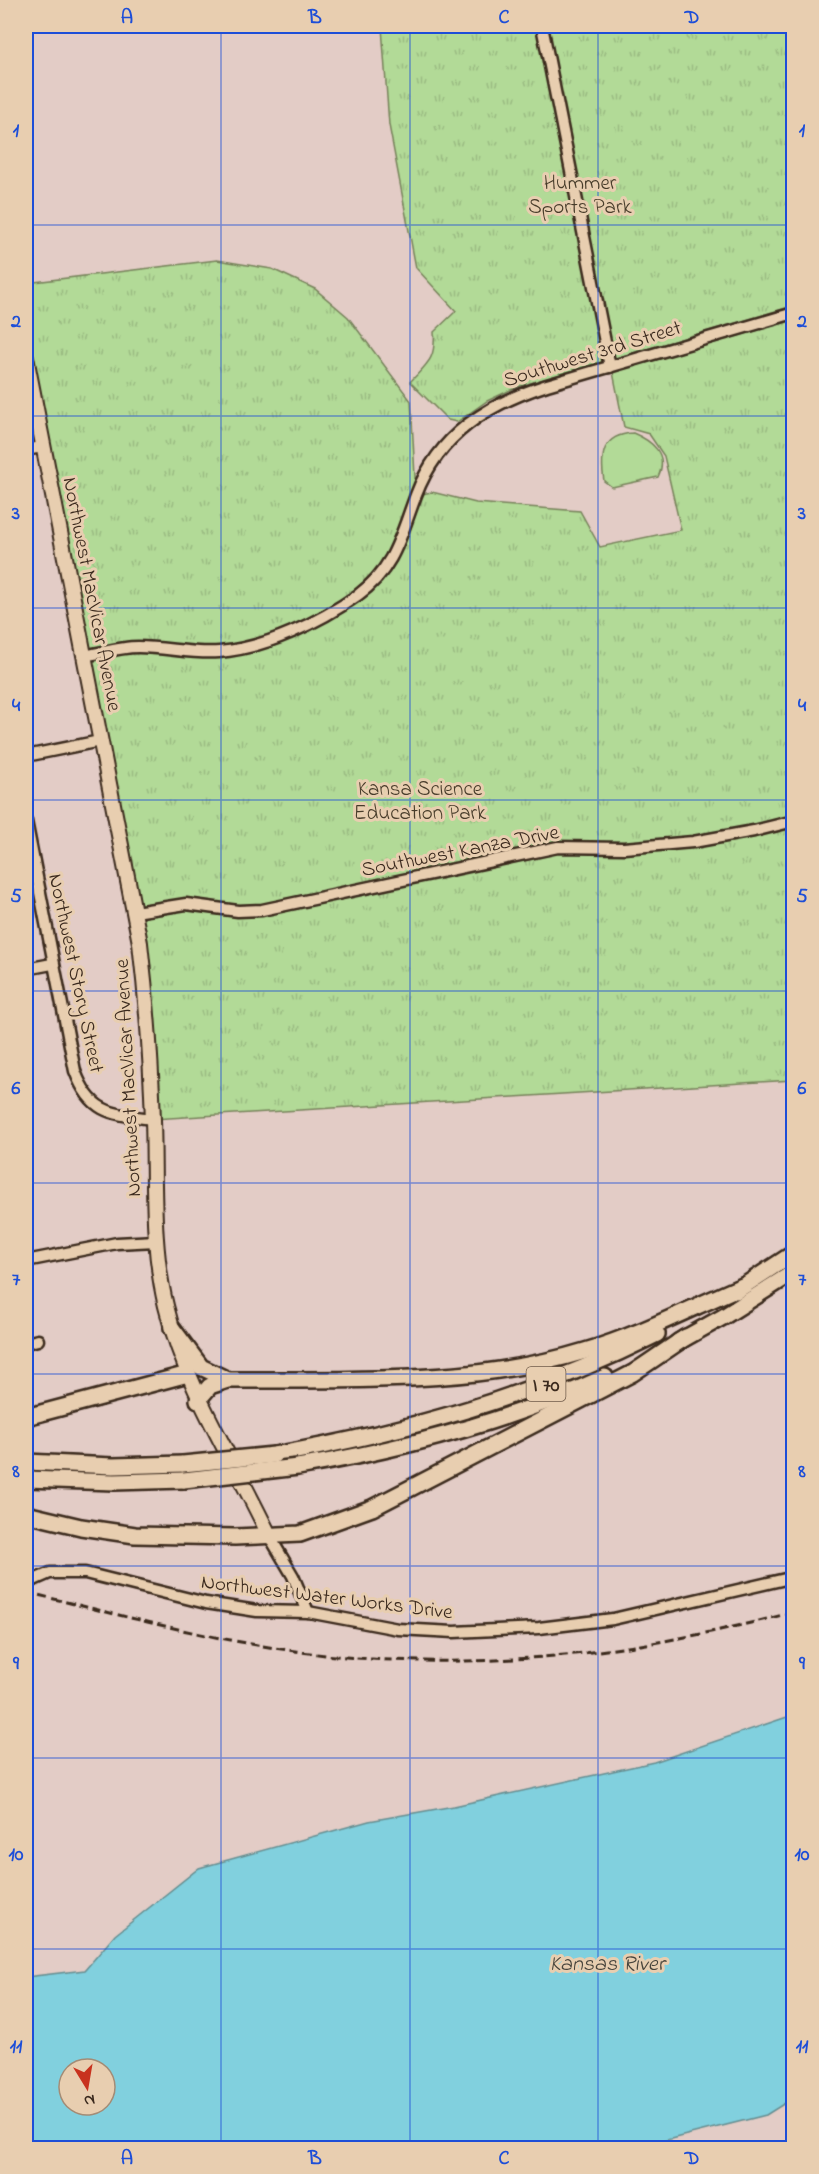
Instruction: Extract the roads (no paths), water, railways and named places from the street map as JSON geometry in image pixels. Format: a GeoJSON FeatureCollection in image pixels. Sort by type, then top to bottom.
{"type":"FeatureCollection","features":[{"type":"Feature","properties":{"kind":"highway","name":"I 70"},"geometry":{"type":"LineString","coordinates":[[26,1462],[113,1466],[183,1464],[274,1455],[410,1428],[521,1394],[627,1349],[745,1285],[794,1253]]}},
{"type":"Feature","properties":{"kind":"highway","name":"I 70"},"geometry":{"type":"LineString","coordinates":[[26,1479],[114,1482],[184,1480],[298,1467],[414,1443],[480,1425],[599,1380],[686,1337],[794,1272]]}},
{"type":"Feature","properties":{"kind":"highway"},"geometry":{"type":"LineString","coordinates":[[172,1328],[201,1367],[214,1376],[228,1380],[436,1377],[523,1366],[607,1344],[745,1285]]}},
{"type":"Feature","properties":{"kind":"highway"},"geometry":{"type":"LineString","coordinates":[[26,1514],[50,1521],[124,1533],[270,1537],[300,1534],[372,1508],[633,1373],[686,1337]]}},
{"type":"Feature","properties":{"kind":"highway"},"geometry":{"type":"LineString","coordinates":[[26,1417],[188,1374]]}},
{"type":"Feature","properties":{"kind":"highway"},"geometry":{"type":"LineString","coordinates":[[198,1400],[210,1386],[228,1380]]}},
{"type":"Feature","properties":{"kind":"main road","name":"Northwest MacVicar Avenue"},"geometry":{"type":"LineString","coordinates":[[26,357],[135,912],[150,1034],[156,1240],[161,1282],[172,1328],[198,1400],[246,1486],[270,1537]]}},
{"type":"Feature","properties":{"kind":"street"},"geometry":{"type":"LineString","coordinates":[[542,26],[610,367]]}},
{"type":"Feature","properties":{"kind":"street","name":"Southwest 3rd Street"},"geometry":{"type":"LineString","coordinates":[[84,656],[136,647],[186,652],[221,652],[256,644],[339,607],[359,594],[384,570],[404,533],[416,495],[430,464],[453,434],[488,408],[513,396],[794,313]]}},
{"type":"Feature","properties":{"kind":"street"},"geometry":{"type":"LineString","coordinates":[[26,450],[42,447]]}},
{"type":"Feature","properties":{"kind":"street"},"geometry":{"type":"LineString","coordinates":[[26,756],[100,741]]}},
{"type":"Feature","properties":{"kind":"street","name":"Northwest Story Street"},"geometry":{"type":"LineString","coordinates":[[26,821],[52,964],[75,1071],[87,1097],[107,1113],[153,1119]]}},
{"type":"Feature","properties":{"kind":"street","name":"Southwest Kanza Drive"},"geometry":{"type":"LineString","coordinates":[[135,912],[186,904],[238,911],[262,910],[558,847],[624,848],[693,842],[794,821]]}},
{"type":"Feature","properties":{"kind":"street"},"geometry":{"type":"LineString","coordinates":[[26,969],[52,964]]}},
{"type":"Feature","properties":{"kind":"street"},"geometry":{"type":"LineString","coordinates":[[26,1261],[117,1243],[156,1240]]}},
{"type":"Feature","properties":{"kind":"street"},"geometry":{"type":"LineString","coordinates":[[26,1343],[38,1340]]}},
{"type":"Feature","properties":{"kind":"street","name":"Northwest MacVicar Avenue"},"geometry":{"type":"LineString","coordinates":[[270,1537],[292,1576],[308,1612]]}},
{"type":"Feature","properties":{"kind":"street","name":"Northwest Water Works Drive"},"geometry":{"type":"LineString","coordinates":[[34,1580],[50,1573],[85,1573],[206,1603],[276,1613],[308,1612],[368,1624],[454,1632],[539,1628],[613,1619],[794,1577]]}},
{"type":"Feature","properties":{"kind":"water","name":"Kansas River"},"geometry":{"type":"Polygon","coordinates":[[[793,1715],[793,2098],[766,2115],[635,2148],[26,2148],[26,1977],[85,1970],[115,1935],[199,1868],[369,1821],[454,1806],[654,1762],[793,1715]]]}},
{"type":"Feature","properties":{"kind":"railway"},"geometry":{"type":"LineString","coordinates":[[26,1592],[155,1624],[285,1650],[372,1659],[426,1661],[479,1661],[585,1653],[690,1636],[794,1612]]}},
{"type":"Feature","properties":{"kind":"park label","name":"Hummer Sports Park"},"geometry":{"type":"Point","coordinates":[580,194]}},
{"type":"Feature","properties":{"kind":"park label","name":"Kansa Science Education Park"},"geometry":{"type":"Point","coordinates":[420,800]}}]}
